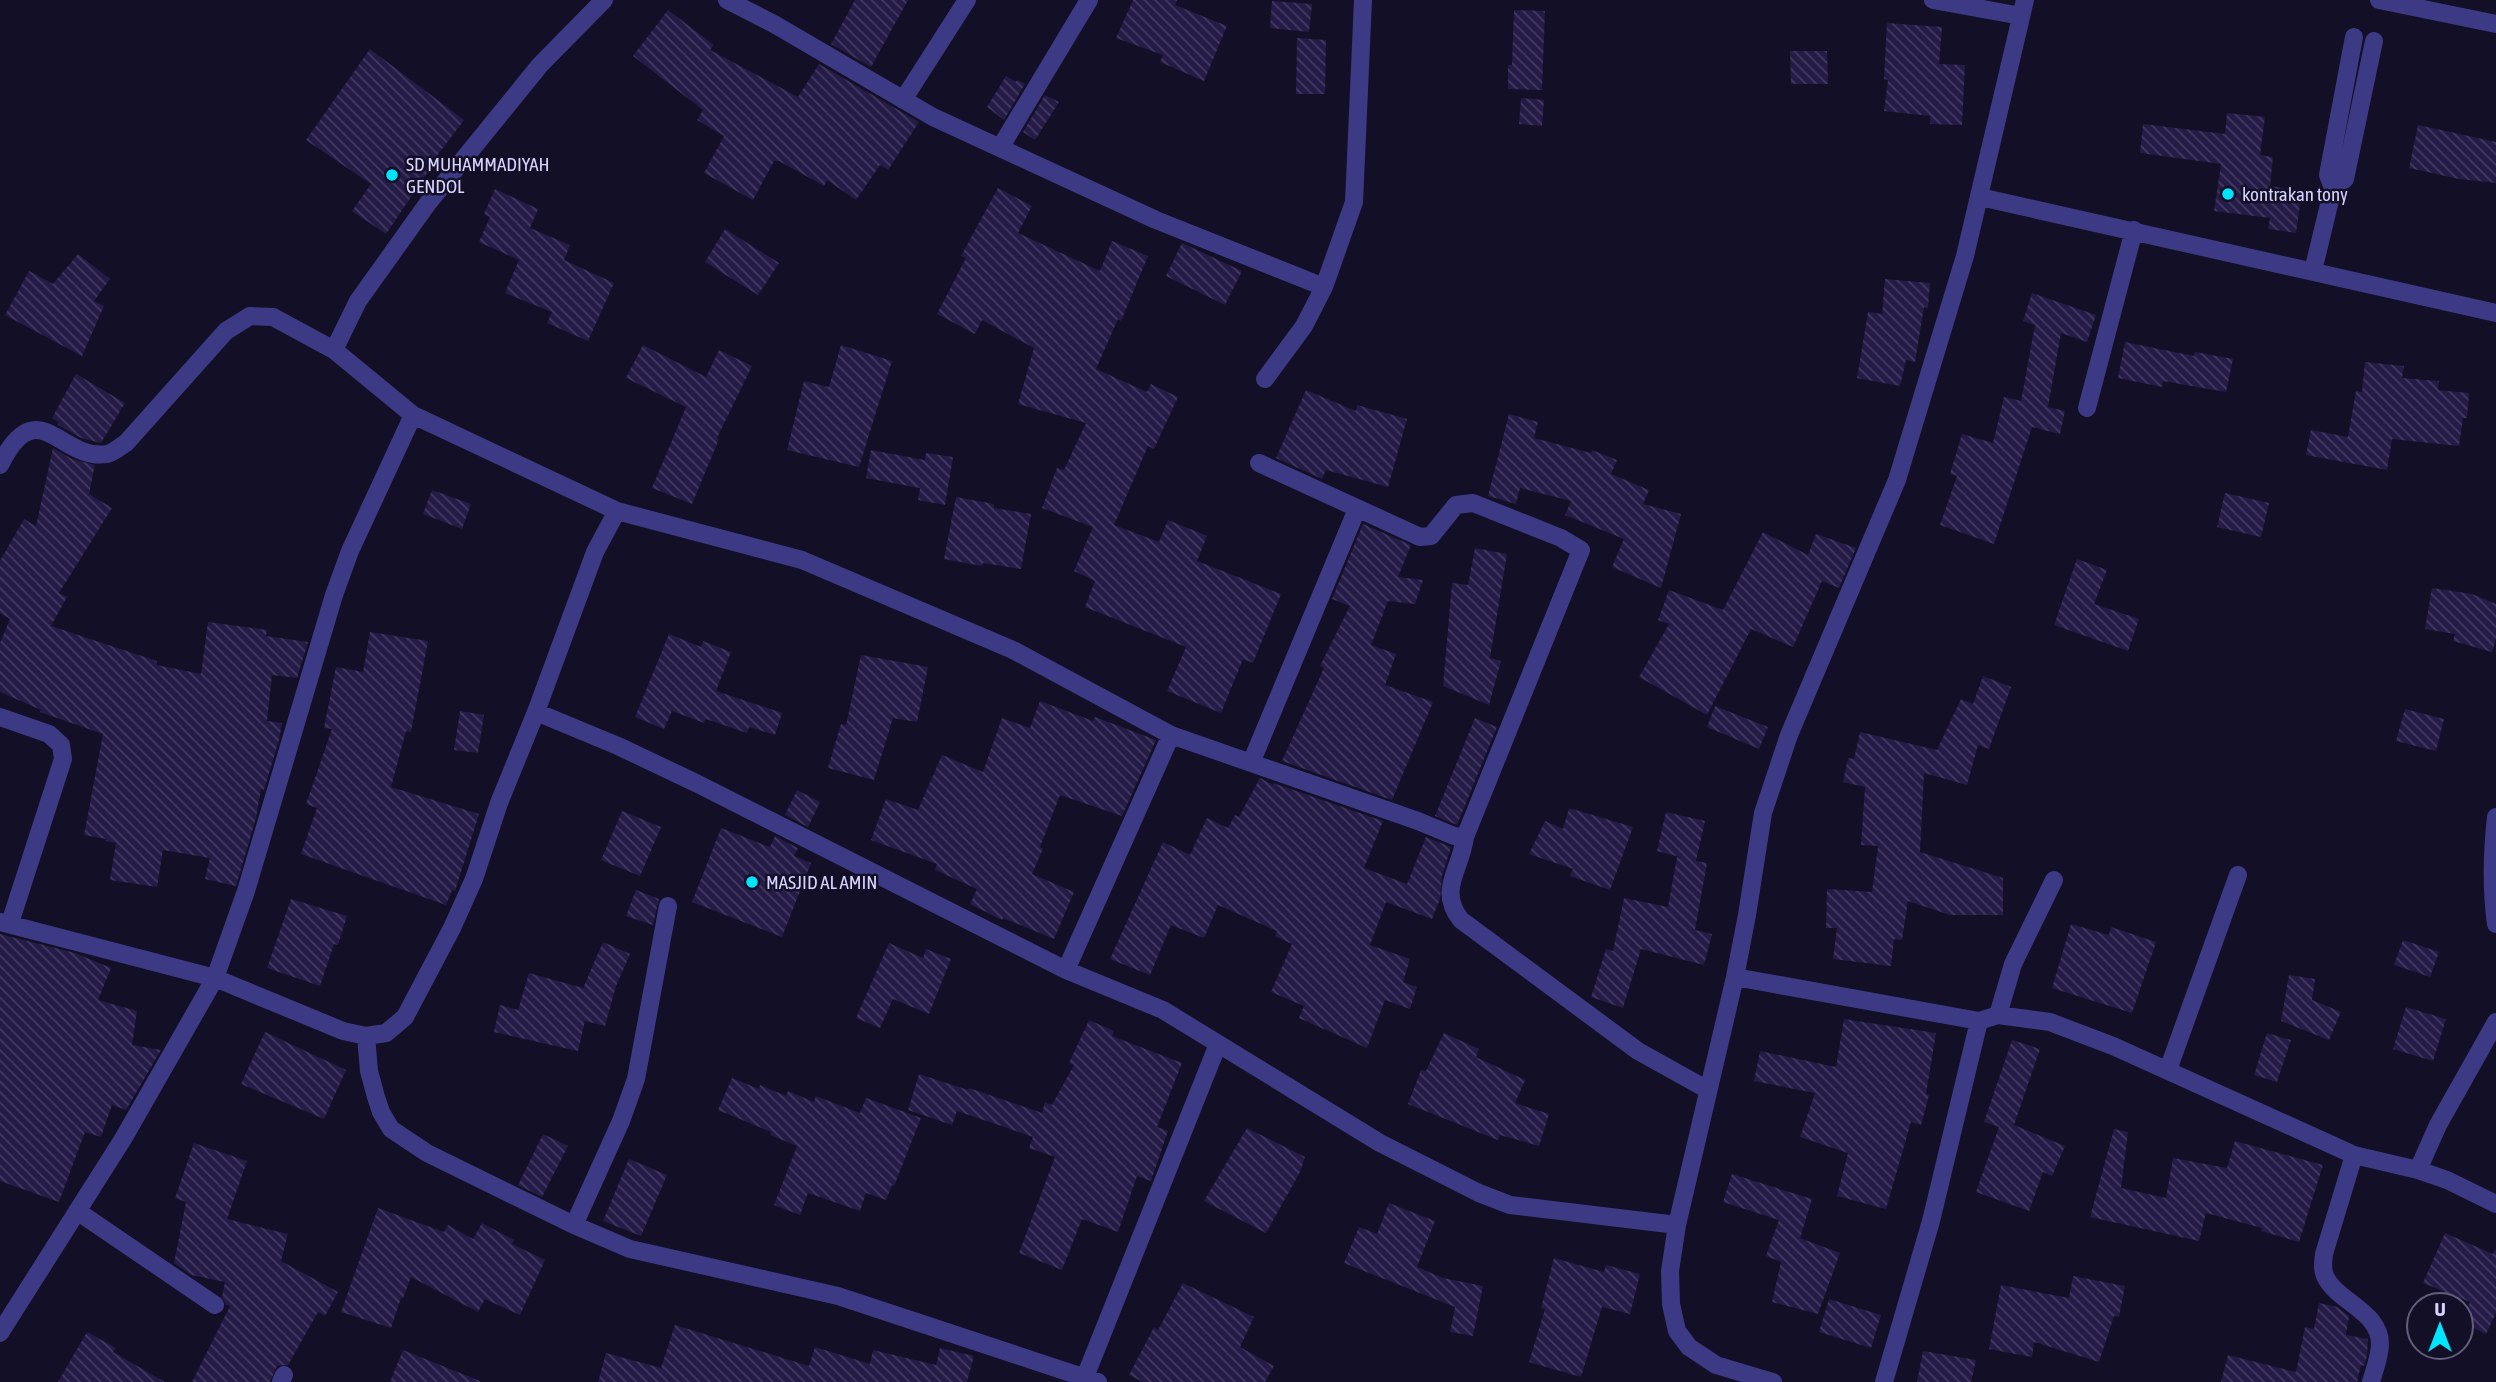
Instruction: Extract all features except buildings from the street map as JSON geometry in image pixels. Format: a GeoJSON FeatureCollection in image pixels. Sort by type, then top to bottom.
{"type":"FeatureCollection","features":[{"type":"Feature","properties":{"kind":"street"},"geometry":{"type":"LineString","coordinates":[[334,350],[358,301],[428,203],[540,65],[604,0]]}},
{"type":"Feature","properties":{"kind":"street"},"geometry":{"type":"LineString","coordinates":[[727,0],[775,24],[933,117],[1156,220],[1324,287]]}},
{"type":"Feature","properties":{"kind":"street"},"geometry":{"type":"LineString","coordinates":[[903,100],[967,0]]}},
{"type":"Feature","properties":{"kind":"street"},"geometry":{"type":"LineString","coordinates":[[1000,148],[1089,0]]}},
{"type":"Feature","properties":{"kind":"street"},"geometry":{"type":"LineString","coordinates":[[1265,379],[1304,326],[1324,287],[1354,202],[1363,0]]}},
{"type":"Feature","properties":{"kind":"street"},"geometry":{"type":"LineString","coordinates":[[1773,1382],[1716,1365],[1689,1347],[1677,1331],[1671,1304],[1670,1272],[1677,1224],[1747,915],[1763,813],[1789,735],[1897,480],[1958,280],[1980,197],[2023,8],[1933,0]]}},
{"type":"Feature","properties":{"kind":"street"},"geometry":{"type":"LineString","coordinates":[[2379,0],[2496,23]]}},
{"type":"Feature","properties":{"kind":"street"},"geometry":{"type":"LineString","coordinates":[[2314,271],[2333,188],[2328,175],[2354,37]]}},
{"type":"Feature","properties":{"kind":"street"},"geometry":{"type":"LineString","coordinates":[[2333,188],[2345,179],[2374,41]]}},
{"type":"Feature","properties":{"kind":"street"},"geometry":{"type":"LineString","coordinates":[[1980,197],[2496,313]]}},
{"type":"Feature","properties":{"kind":"street"},"geometry":{"type":"LineString","coordinates":[[2087,408],[2134,230]]}},
{"type":"Feature","properties":{"kind":"street"},"geometry":{"type":"LineString","coordinates":[[0,465],[11,442],[26,432],[41,430],[88,452],[107,454],[126,443],[226,331],[250,316],[273,317],[334,350],[413,415],[617,511],[802,560],[1013,650],[1171,736],[1418,821],[1454,836],[1465,837]]}},
{"type":"Feature","properties":{"kind":"street"},"geometry":{"type":"LineString","coordinates":[[0,1333],[122,1139],[215,978],[246,891],[338,584],[350,551],[413,415]]}},
{"type":"Feature","properties":{"kind":"street"},"geometry":{"type":"LineString","coordinates":[[1259,463],[1420,537],[1431,536],[1456,505],[1473,503],[1561,538],[1581,550],[1465,837],[1448,895],[1461,920],[1638,1051],[1708,1090]]}},
{"type":"Feature","properties":{"kind":"street"},"geometry":{"type":"LineString","coordinates":[[1251,763],[1357,509]]}},
{"type":"Feature","properties":{"kind":"street"},"geometry":{"type":"LineString","coordinates":[[0,717],[49,734],[61,745],[63,759],[5,922],[215,978],[343,1031],[366,1036],[386,1033],[405,1017],[452,928],[474,879],[499,803],[595,552],[617,511]]}},
{"type":"Feature","properties":{"kind":"street"},"geometry":{"type":"LineString","coordinates":[[536,712],[618,746],[696,783],[1066,970],[1163,1010],[1380,1143],[1479,1193],[1510,1205],[1677,1224]]}},
{"type":"Feature","properties":{"kind":"street"},"geometry":{"type":"LineString","coordinates":[[1066,970],[1171,736]]}},
{"type":"Feature","properties":{"kind":"street"},"geometry":{"type":"LineString","coordinates":[[2496,817],[2492,883],[2496,925]]}},
{"type":"Feature","properties":{"kind":"street"},"geometry":{"type":"LineString","coordinates":[[2168,1070],[2238,875]]}},
{"type":"Feature","properties":{"kind":"street"},"geometry":{"type":"LineString","coordinates":[[1998,1015],[2013,964],[2054,880]]}},
{"type":"Feature","properties":{"kind":"street"},"geometry":{"type":"LineString","coordinates":[[574,1224],[621,1121],[636,1079],[668,906]]}},
{"type":"Feature","properties":{"kind":"street"},"geometry":{"type":"LineString","coordinates":[[1734,977],[1979,1021],[1998,1015],[2050,1022],[2168,1070],[2354,1155],[2418,1170],[2447,1180],[2496,1204]]}},
{"type":"Feature","properties":{"kind":"street"},"geometry":{"type":"LineString","coordinates":[[1884,1382],[1931,1220],[1979,1021]]}},
{"type":"Feature","properties":{"kind":"street"},"geometry":{"type":"LineString","coordinates":[[2418,1170],[2438,1125],[2496,1022]]}},
{"type":"Feature","properties":{"kind":"street"},"geometry":{"type":"LineString","coordinates":[[366,1036],[369,1071],[381,1112],[391,1129],[427,1153],[574,1224],[630,1249],[838,1296],[1089,1380],[1218,1044]]}},
{"type":"Feature","properties":{"kind":"street"},"geometry":{"type":"LineString","coordinates":[[2354,1155],[2322,1266],[2334,1289],[2366,1314],[2375,1328],[2380,1343],[2371,1382]]}},
{"type":"Feature","properties":{"kind":"street"},"geometry":{"type":"LineString","coordinates":[[77,1211],[215,1305]]}},
{"type":"Feature","properties":{"kind":"place","name":"SD MUHAMMADIYAH GENDOL"},"geometry":{"type":"Point","coordinates":[392,175]}},
{"type":"Feature","properties":{"kind":"place","name":"kontrakan tony"},"geometry":{"type":"Point","coordinates":[2228,194]}},
{"type":"Feature","properties":{"kind":"place","name":"MASJID AL AMIN"},"geometry":{"type":"Point","coordinates":[752,882]}}]}
